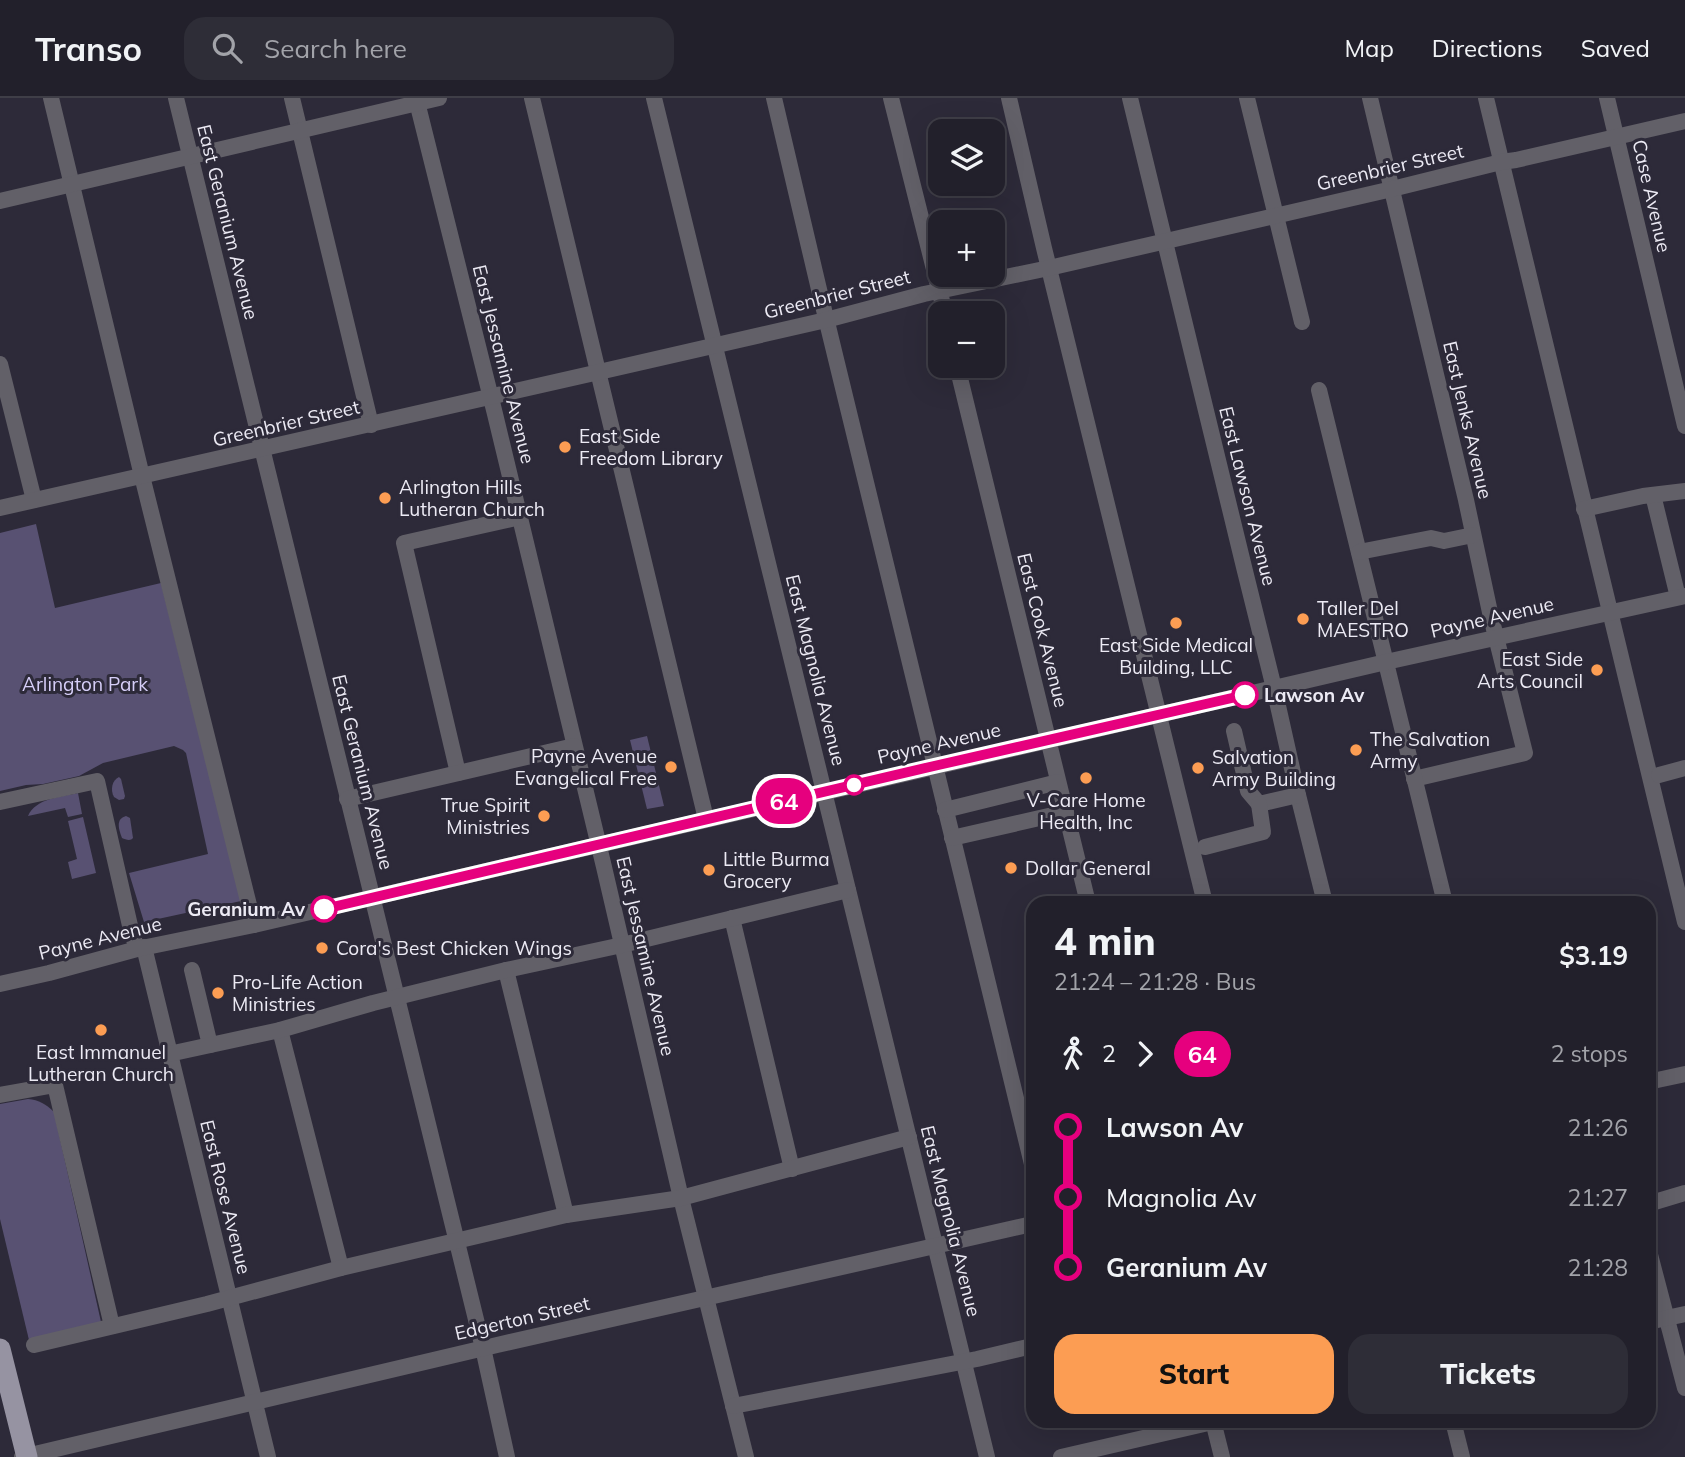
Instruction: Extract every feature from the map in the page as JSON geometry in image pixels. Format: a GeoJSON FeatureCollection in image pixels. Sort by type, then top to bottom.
{"type":"FeatureCollection","features":[{"type":"Feature","properties":{"kind":"main road"},"geometry":{"type":"LineString","coordinates":[[0,1349],[25,1457]]}},
{"type":"Feature","properties":{"kind":"street"},"geometry":{"type":"LineString","coordinates":[[51,98],[254,925]]}},
{"type":"Feature","properties":{"kind":"street","name":"East Geranium Avenue"},"geometry":{"type":"LineString","coordinates":[[176,98],[483,1348],[507,1457]]}},
{"type":"Feature","properties":{"kind":"street"},"geometry":{"type":"LineString","coordinates":[[292,98],[371,425]]}},
{"type":"Feature","properties":{"kind":"street"},"geometry":{"type":"LineString","coordinates":[[0,201],[417,100],[439,98]]}},
{"type":"Feature","properties":{"kind":"street"},"geometry":{"type":"LineString","coordinates":[[532,98],[706,819]]}},
{"type":"Feature","properties":{"kind":"street","name":"East Magnolia Avenue"},"geometry":{"type":"LineString","coordinates":[[654,98],[987,1457]]}},
{"type":"Feature","properties":{"kind":"street"},"geometry":{"type":"LineString","coordinates":[[774,98],[1026,1140]]}},
{"type":"Feature","properties":{"kind":"street"},"geometry":{"type":"LineString","coordinates":[[891,98],[942,301]]}},
{"type":"Feature","properties":{"kind":"street"},"geometry":{"type":"LineString","coordinates":[[1009,98],[1203,896]]}},
{"type":"Feature","properties":{"kind":"street","name":"East Lawson Avenue"},"geometry":{"type":"LineString","coordinates":[[1130,98],[1323,896]]}},
{"type":"Feature","properties":{"kind":"street"},"geometry":{"type":"LineString","coordinates":[[1247,98],[1302,322]]}},
{"type":"Feature","properties":{"kind":"street","name":"East Jenks Avenue"},"geometry":{"type":"LineString","coordinates":[[1370,98],[1525,752],[1414,779]]}},
{"type":"Feature","properties":{"kind":"street"},"geometry":{"type":"LineString","coordinates":[[1486,98],[1685,922]]}},
{"type":"Feature","properties":{"kind":"street","name":"Case Avenue"},"geometry":{"type":"LineString","coordinates":[[1607,98],[1685,426]]}},
{"type":"Feature","properties":{"kind":"street","name":"East Jessamine Avenue"},"geometry":{"type":"LineString","coordinates":[[417,100],[520,517],[681,1198],[746,1457]]}},
{"type":"Feature","properties":{"kind":"street","name":"Greenbrier Street"},"geometry":{"type":"LineString","coordinates":[[0,508],[263,450],[826,320],[939,291],[1685,121]]}},
{"type":"Feature","properties":{"kind":"street"},"geometry":{"type":"LineString","coordinates":[[0,364],[34,500]]}},
{"type":"Feature","properties":{"kind":"street","name":"East Cook Avenue"},"geometry":{"type":"LineString","coordinates":[[960,378],[1086,896]]}},
{"type":"Feature","properties":{"kind":"street"},"geometry":{"type":"LineString","coordinates":[[1318,390],[1442,896]]}},
{"type":"Feature","properties":{"kind":"street"},"geometry":{"type":"LineString","coordinates":[[1584,509],[1643,496],[1685,491]]}},
{"type":"Feature","properties":{"kind":"street"},"geometry":{"type":"LineString","coordinates":[[1653,495],[1682,597]]}},
{"type":"Feature","properties":{"kind":"street"},"geometry":{"type":"LineString","coordinates":[[458,773],[404,543],[520,517]]}},
{"type":"Feature","properties":{"kind":"street"},"geometry":{"type":"LineString","coordinates":[[1359,552],[1431,538],[1444,541],[1473,535]]}},
{"type":"Feature","properties":{"kind":"street","name":"Payne Avenue"},"geometry":{"type":"LineString","coordinates":[[0,984],[140,948],[254,925],[1386,662],[1682,597]]}},
{"type":"Feature","properties":{"kind":"street"},"geometry":{"type":"LineString","coordinates":[[1205,847],[1263,832],[1259,804],[1248,791],[1234,731]]}},
{"type":"Feature","properties":{"kind":"street"},"geometry":{"type":"LineString","coordinates":[[347,799],[574,746]]}},
{"type":"Feature","properties":{"kind":"street"},"geometry":{"type":"LineString","coordinates":[[1659,775],[1685,768]]}},
{"type":"Feature","properties":{"kind":"street","name":"East Rose Avenue"},"geometry":{"type":"LineString","coordinates":[[0,802],[97,781],[131,930],[140,948],[169,1054],[268,1457]]}},
{"type":"Feature","properties":{"kind":"street"},"geometry":{"type":"LineString","coordinates":[[945,810],[1058,782]]}},
{"type":"Feature","properties":{"kind":"street"},"geometry":{"type":"LineString","coordinates":[[1259,804],[1298,795]]}},
{"type":"Feature","properties":{"kind":"street"},"geometry":{"type":"LineString","coordinates":[[951,838],[1066,812]]}},
{"type":"Feature","properties":{"kind":"street"},"geometry":{"type":"LineString","coordinates":[[169,1054],[280,1030],[506,970],[848,890]]}},
{"type":"Feature","properties":{"kind":"street"},"geometry":{"type":"LineString","coordinates":[[732,918],[792,1168]]}},
{"type":"Feature","properties":{"kind":"street"},"geometry":{"type":"LineString","coordinates":[[192,970],[210,1045]]}},
{"type":"Feature","properties":{"kind":"street"},"geometry":{"type":"LineString","coordinates":[[506,970],[566,1215]]}},
{"type":"Feature","properties":{"kind":"street"},"geometry":{"type":"LineString","coordinates":[[280,1030],[341,1268]]}},
{"type":"Feature","properties":{"kind":"street"},"geometry":{"type":"LineString","coordinates":[[1656,1080],[1685,1074]]}},
{"type":"Feature","properties":{"kind":"street"},"geometry":{"type":"LineString","coordinates":[[0,1095],[55,1085],[112,1326]]}},
{"type":"Feature","properties":{"kind":"street"},"geometry":{"type":"LineString","coordinates":[[34,1345],[566,1215],[681,1198],[909,1137]]}},
{"type":"Feature","properties":{"kind":"street"},"geometry":{"type":"LineString","coordinates":[[1656,1202],[1685,1193]]}},
{"type":"Feature","properties":{"kind":"street","name":"Edgerton Street"},"geometry":{"type":"LineString","coordinates":[[25,1457],[483,1348],[1026,1225]]}},
{"type":"Feature","properties":{"kind":"street"},"geometry":{"type":"LineString","coordinates":[[1656,1277],[1685,1388]]}},
{"type":"Feature","properties":{"kind":"street"},"geometry":{"type":"LineString","coordinates":[[1656,1320],[1685,1314]]}},
{"type":"Feature","properties":{"kind":"street"},"geometry":{"type":"LineString","coordinates":[[733,1406],[1026,1347]]}},
{"type":"Feature","properties":{"kind":"street"},"geometry":{"type":"LineString","coordinates":[[1061,1457],[1184,1428]]}},
{"type":"Feature","properties":{"kind":"street"},"geometry":{"type":"LineString","coordinates":[[1216,1428],[1222,1457]]}},
{"type":"Feature","properties":{"kind":"street"},"geometry":{"type":"LineString","coordinates":[[1455,1428],[1462,1457]]}},
{"type":"Feature","properties":{"kind":"green space","name":"Arlington Park"},"geometry":{"type":"Polygon","coordinates":[[[36,524],[55,608],[161,583],[241,901],[144,922],[129,873],[208,854],[186,753],[183,750],[174,746],[103,763],[79,776],[0,791],[0,533],[36,524]]]}},
{"type":"Feature","properties":{"kind":"green space"},"geometry":{"type":"Polygon","coordinates":[[[647,736],[664,806],[647,809],[630,740],[647,736]]]}},
{"type":"Feature","properties":{"kind":"green space"},"geometry":{"type":"Polygon","coordinates":[[[119,777],[125,796],[119,800],[114,797],[112,788],[119,777]]]}},
{"type":"Feature","properties":{"kind":"green space"},"geometry":{"type":"Polygon","coordinates":[[[78,793],[82,814],[68,817],[65,808],[28,816],[43,802],[78,793]]]}},
{"type":"Feature","properties":{"kind":"green space"},"geometry":{"type":"Polygon","coordinates":[[[126,816],[130,818],[133,838],[130,840],[122,838],[119,828],[120,820],[126,816]]]}},
{"type":"Feature","properties":{"kind":"green space"},"geometry":{"type":"Polygon","coordinates":[[[83,817],[96,873],[72,879],[68,862],[77,859],[68,821],[83,817]]]}},
{"type":"Feature","properties":{"kind":"green space"},"geometry":{"type":"Polygon","coordinates":[[[28,1099],[42,1103],[54,1112],[101,1322],[29,1340],[0,1219],[0,1104],[28,1099]]]}},
{"type":"Feature","properties":{"kind":"bus line","name":"64"},"geometry":{"type":"LineString","coordinates":[[324,909],[1245,695]]}},
{"type":"Feature","properties":{"kind":"place","name":"East Side Freedom Library"},"geometry":{"type":"Point","coordinates":[565,447]}},
{"type":"Feature","properties":{"kind":"place","name":"Arlington Hills Lutheran Church"},"geometry":{"type":"Point","coordinates":[385,498]}},
{"type":"Feature","properties":{"kind":"place","name":"Taller Del MAESTRO"},"geometry":{"type":"Point","coordinates":[1303,619]}},
{"type":"Feature","properties":{"kind":"place","name":"East Side Medical Building, LLC"},"geometry":{"type":"Point","coordinates":[1176,623]}},
{"type":"Feature","properties":{"kind":"place","name":"East Side Arts Council"},"geometry":{"type":"Point","coordinates":[1597,670]}},
{"type":"Feature","properties":{"kind":"place","name":"Lawson Av"},"geometry":{"type":"Point","coordinates":[1245,695]}},
{"type":"Feature","properties":{"kind":"place","name":"The Salvation Army"},"geometry":{"type":"Point","coordinates":[1356,750]}},
{"type":"Feature","properties":{"kind":"place","name":"Payne Avenue Evangelical Free"},"geometry":{"type":"Point","coordinates":[671,767]}},
{"type":"Feature","properties":{"kind":"place","name":"Salvation Army Building"},"geometry":{"type":"Point","coordinates":[1198,768]}},
{"type":"Feature","properties":{"kind":"place","name":"V-Care Home Health, Inc"},"geometry":{"type":"Point","coordinates":[1086,778]}},
{"type":"Feature","properties":{"kind":"place","name":"True Spirit Ministries"},"geometry":{"type":"Point","coordinates":[544,816]}},
{"type":"Feature","properties":{"kind":"place","name":"Dollar General"},"geometry":{"type":"Point","coordinates":[1011,868]}},
{"type":"Feature","properties":{"kind":"place","name":"Little Burma Grocery"},"geometry":{"type":"Point","coordinates":[709,870]}},
{"type":"Feature","properties":{"kind":"place","name":"Geranium Av"},"geometry":{"type":"Point","coordinates":[324,909]}},
{"type":"Feature","properties":{"kind":"place","name":"Cora's Best Chicken Wings"},"geometry":{"type":"Point","coordinates":[322,948]}},
{"type":"Feature","properties":{"kind":"place","name":"Pro-Life Action Ministries"},"geometry":{"type":"Point","coordinates":[218,993]}},
{"type":"Feature","properties":{"kind":"place","name":"East Immanuel Lutheran Church"},"geometry":{"type":"Point","coordinates":[101,1030]}}]}
